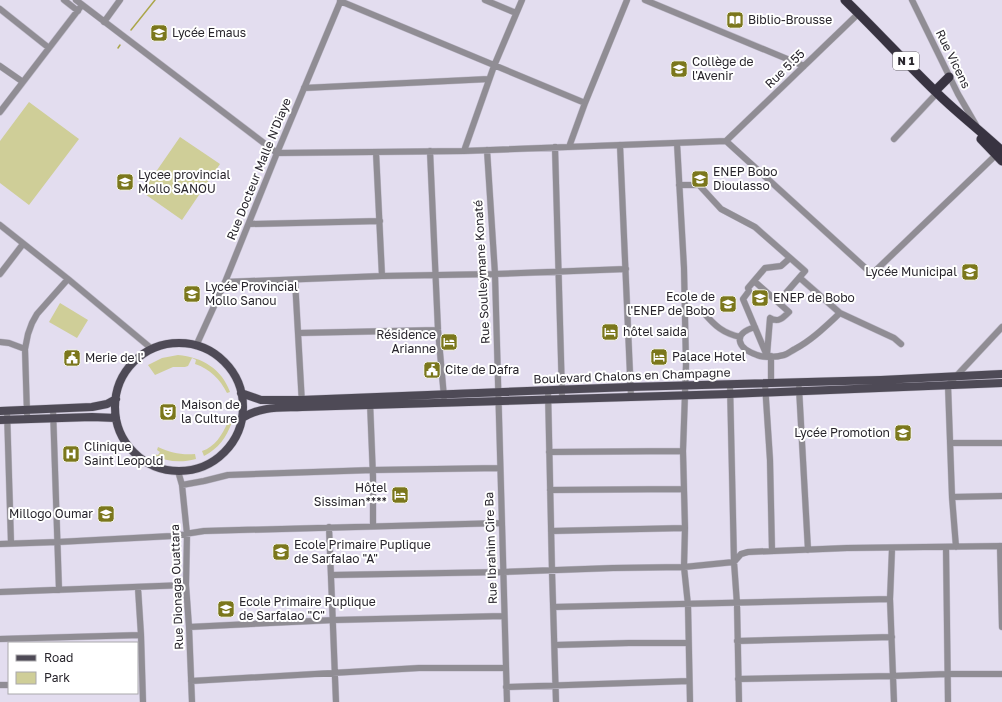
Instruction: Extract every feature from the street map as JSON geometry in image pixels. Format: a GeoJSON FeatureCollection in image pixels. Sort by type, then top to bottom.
{"type":"FeatureCollection","features":[{"type":"Feature","properties":{"kind":"highway","name":"N 1"},"geometry":{"type":"LineString","coordinates":[[845,0],[936,92],[968,122],[977,127],[1000,154]]}},
{"type":"Feature","properties":{"kind":"highway"},"geometry":{"type":"LineString","coordinates":[[936,92],[949,77]]}},
{"type":"Feature","properties":{"kind":"highway","name":"N 1"},"geometry":{"type":"LineString","coordinates":[[968,122],[973,131],[1000,154]]}},
{"type":"Feature","properties":{"kind":"main road"},"geometry":{"type":"LineString","coordinates":[[172,344],[196,346],[210,352],[224,363],[235,377],[243,403],[242,418],[238,433],[233,442],[219,458],[200,468],[178,471],[165,470],[138,456],[125,441],[120,432],[116,418],[116,399],[120,382],[128,368],[139,357],[152,349],[172,344]]}},
{"type":"Feature","properties":{"kind":"main road","name":"Boulevard Chalons en Champagne"},"geometry":{"type":"LineString","coordinates":[[241,393],[261,400],[302,403],[444,399],[498,402],[765,392],[800,386],[1002,374]]}},
{"type":"Feature","properties":{"kind":"main road","name":"Boulevard Chalons en Champagne"},"geometry":{"type":"LineString","coordinates":[[444,399],[498,393],[548,390],[730,384],[800,386],[1002,383]]}},
{"type":"Feature","properties":{"kind":"main road"},"geometry":{"type":"LineString","coordinates":[[3,411],[99,406],[116,399]]}},
{"type":"Feature","properties":{"kind":"main road","name":"Boulevard Chalons en Champagne"},"geometry":{"type":"LineString","coordinates":[[242,418],[253,411],[260,409],[302,403]]}},
{"type":"Feature","properties":{"kind":"main road"},"geometry":{"type":"LineString","coordinates":[[3,420],[92,416],[116,418]]}},
{"type":"Feature","properties":{"kind":"street"},"geometry":{"type":"LineString","coordinates":[[64,0],[78,11]]}},
{"type":"Feature","properties":{"kind":"street"},"geometry":{"type":"LineString","coordinates":[[76,0],[277,154],[464,151],[726,141],[872,274],[1000,154]]}},
{"type":"Feature","properties":{"kind":"street"},"geometry":{"type":"LineString","coordinates":[[104,22],[120,0]]}},
{"type":"Feature","properties":{"kind":"street"},"geometry":{"type":"LineString","coordinates":[[485,0],[516,13]]}},
{"type":"Feature","properties":{"kind":"street"},"geometry":{"type":"LineString","coordinates":[[464,151],[488,79],[522,0]]}},
{"type":"Feature","properties":{"kind":"street"},"geometry":{"type":"LineString","coordinates":[[569,147],[585,103],[627,0]]}},
{"type":"Feature","properties":{"kind":"street"},"geometry":{"type":"LineString","coordinates":[[644,0],[804,66]]}},
{"type":"Feature","properties":{"kind":"street","name":"Rue Vicens"},"geometry":{"type":"LineString","coordinates":[[912,0],[949,77],[977,127]]}},
{"type":"Feature","properties":{"kind":"street"},"geometry":{"type":"LineString","coordinates":[[340,1],[585,103]]}},
{"type":"Feature","properties":{"kind":"street","name":"Rue Docteur Malle N'Diaye"},"geometry":{"type":"LineString","coordinates":[[196,346],[225,282],[340,1]]}},
{"type":"Feature","properties":{"kind":"street"},"geometry":{"type":"LineString","coordinates":[[0,112],[82,6]]}},
{"type":"Feature","properties":{"kind":"street"},"geometry":{"type":"LineString","coordinates":[[0,9],[49,48]]}},
{"type":"Feature","properties":{"kind":"street","name":"Rue 5.55"},"geometry":{"type":"LineString","coordinates":[[726,141],[859,14]]}},
{"type":"Feature","properties":{"kind":"street"},"geometry":{"type":"LineString","coordinates":[[0,66],[23,82]]}},
{"type":"Feature","properties":{"kind":"street"},"geometry":{"type":"LineString","coordinates":[[304,88],[488,79]]}},
{"type":"Feature","properties":{"kind":"street"},"geometry":{"type":"LineString","coordinates":[[894,139],[936,92]]}},
{"type":"Feature","properties":{"kind":"street"},"geometry":{"type":"LineString","coordinates":[[677,143],[684,268],[686,386],[683,451],[685,528],[684,566],[688,605],[690,702]]}},
{"type":"Feature","properties":{"kind":"street"},"geometry":{"type":"LineString","coordinates":[[620,145],[631,397]]}},
{"type":"Feature","properties":{"kind":"street"},"geometry":{"type":"LineString","coordinates":[[555,147],[562,400]]}},
{"type":"Feature","properties":{"kind":"street","name":"Rue Soulleymane Konaté"},"geometry":{"type":"LineString","coordinates":[[487,150],[495,274],[498,393]]}},
{"type":"Feature","properties":{"kind":"street"},"geometry":{"type":"LineString","coordinates":[[430,151],[438,330],[444,399]]}},
{"type":"Feature","properties":{"kind":"street"},"geometry":{"type":"LineString","coordinates":[[376,152],[382,276]]}},
{"type":"Feature","properties":{"kind":"street"},"geometry":{"type":"LineString","coordinates":[[679,184],[698,186],[721,209],[755,227],[805,271],[778,302]]}},
{"type":"Feature","properties":{"kind":"street"},"geometry":{"type":"LineString","coordinates":[[249,224],[380,221]]}},
{"type":"Feature","properties":{"kind":"street"},"geometry":{"type":"LineString","coordinates":[[0,225],[152,349]]}},
{"type":"Feature","properties":{"kind":"street"},"geometry":{"type":"LineString","coordinates":[[0,274],[23,244]]}},
{"type":"Feature","properties":{"kind":"street"},"geometry":{"type":"LineString","coordinates":[[769,356],[743,299],[749,291],[748,288],[765,268],[781,266],[790,258]]}},
{"type":"Feature","properties":{"kind":"street"},"geometry":{"type":"LineString","coordinates":[[225,282],[626,269]]}},
{"type":"Feature","properties":{"kind":"street"},"geometry":{"type":"LineString","coordinates":[[800,278],[840,313],[894,338],[901,344]]}},
{"type":"Feature","properties":{"kind":"street"},"geometry":{"type":"LineString","coordinates":[[28,419],[26,410],[25,349],[30,328],[37,314],[68,279]]}},
{"type":"Feature","properties":{"kind":"street"},"geometry":{"type":"LineString","coordinates":[[295,280],[302,403]]}},
{"type":"Feature","properties":{"kind":"street"},"geometry":{"type":"LineString","coordinates":[[754,280],[789,312],[782,319],[773,320],[770,318],[768,384],[765,392],[770,460],[772,551]]}},
{"type":"Feature","properties":{"kind":"street"},"geometry":{"type":"LineString","coordinates":[[755,327],[743,332],[740,337],[740,342],[743,348],[758,356],[784,355],[808,342],[840,313]]}},
{"type":"Feature","properties":{"kind":"street"},"geometry":{"type":"LineString","coordinates":[[704,314],[717,328],[730,335],[740,337]]}},
{"type":"Feature","properties":{"kind":"street"},"geometry":{"type":"LineString","coordinates":[[956,547],[952,497],[948,384],[1002,327]]}},
{"type":"Feature","properties":{"kind":"street"},"geometry":{"type":"LineString","coordinates":[[299,333],[438,330]]}},
{"type":"Feature","properties":{"kind":"street"},"geometry":{"type":"LineString","coordinates":[[0,342],[9,343],[25,349]]}},
{"type":"Feature","properties":{"kind":"street"},"geometry":{"type":"LineString","coordinates":[[730,384],[729,394],[739,702]]}},
{"type":"Feature","properties":{"kind":"street"},"geometry":{"type":"LineString","coordinates":[[800,386],[808,550]]}},
{"type":"Feature","properties":{"kind":"street"},"geometry":{"type":"LineString","coordinates":[[548,390],[556,702]]}},
{"type":"Feature","properties":{"kind":"street","name":"Rue Ibrahim Cire Ba"},"geometry":{"type":"LineString","coordinates":[[498,393],[507,702]]}},
{"type":"Feature","properties":{"kind":"street"},"geometry":{"type":"LineString","coordinates":[[370,401],[373,470],[373,526]]}},
{"type":"Feature","properties":{"kind":"street"},"geometry":{"type":"LineString","coordinates":[[53,409],[59,590]]}},
{"type":"Feature","properties":{"kind":"street"},"geometry":{"type":"LineString","coordinates":[[3,411],[11,543]]}},
{"type":"Feature","properties":{"kind":"street"},"geometry":{"type":"LineString","coordinates":[[951,443],[1002,443]]}},
{"type":"Feature","properties":{"kind":"street"},"geometry":{"type":"LineString","coordinates":[[549,452],[683,451]]}},
{"type":"Feature","properties":{"kind":"street"},"geometry":{"type":"LineString","coordinates":[[182,485],[228,475],[373,470],[500,468]]}},
{"type":"Feature","properties":{"kind":"street","name":"Rue Dionaga Ouattara"},"geometry":{"type":"LineString","coordinates":[[178,471],[182,485],[187,534],[186,585],[192,702]]}},
{"type":"Feature","properties":{"kind":"street"},"geometry":{"type":"LineString","coordinates":[[550,490],[684,489]]}},
{"type":"Feature","properties":{"kind":"street"},"geometry":{"type":"LineString","coordinates":[[952,497],[1002,496]]}},
{"type":"Feature","properties":{"kind":"street"},"geometry":{"type":"LineString","coordinates":[[0,544],[172,536],[204,531],[502,523]]}},
{"type":"Feature","properties":{"kind":"street"},"geometry":{"type":"LineString","coordinates":[[329,527],[334,620],[336,702]]}},
{"type":"Feature","properties":{"kind":"street"},"geometry":{"type":"LineString","coordinates":[[551,531],[685,528]]}},
{"type":"Feature","properties":{"kind":"street"},"geometry":{"type":"LineString","coordinates":[[332,575],[552,571],[684,566],[734,562],[741,554],[748,552],[847,548],[1001,546],[1002,627]]}},
{"type":"Feature","properties":{"kind":"street"},"geometry":{"type":"LineString","coordinates":[[946,547],[948,702]]}},
{"type":"Feature","properties":{"kind":"street"},"geometry":{"type":"LineString","coordinates":[[892,548],[890,599],[894,702]]}},
{"type":"Feature","properties":{"kind":"street"},"geometry":{"type":"LineString","coordinates":[[0,592],[186,585]]}},
{"type":"Feature","properties":{"kind":"street"},"geometry":{"type":"LineString","coordinates":[[138,588],[141,635],[140,683],[143,702]]}},
{"type":"Feature","properties":{"kind":"street"},"geometry":{"type":"LineString","coordinates":[[553,607],[737,604],[890,599]]}},
{"type":"Feature","properties":{"kind":"street"},"geometry":{"type":"LineString","coordinates":[[189,627],[334,620],[504,616]]}},
{"type":"Feature","properties":{"kind":"street"},"geometry":{"type":"LineString","coordinates":[[0,640],[141,635]]}},
{"type":"Feature","properties":{"kind":"street"},"geometry":{"type":"LineString","coordinates":[[737,641],[892,637]]}},
{"type":"Feature","properties":{"kind":"street"},"geometry":{"type":"LineString","coordinates":[[555,645],[688,643]]}},
{"type":"Feature","properties":{"kind":"street"},"geometry":{"type":"LineString","coordinates":[[191,680],[335,671],[419,668],[506,668]]}},
{"type":"Feature","properties":{"kind":"street"},"geometry":{"type":"LineString","coordinates":[[738,679],[1002,674]]}},
{"type":"Feature","properties":{"kind":"street"},"geometry":{"type":"LineString","coordinates":[[506,687],[689,681]]}},
{"type":"Feature","properties":{"kind":"green space"},"geometry":{"type":"Polygon","coordinates":[[[29,102],[79,139],[29,205],[0,183],[0,141],[29,102]]]}},
{"type":"Feature","properties":{"kind":"green space"},"geometry":{"type":"Polygon","coordinates":[[[180,137],[220,164],[182,220],[142,192],[180,137]]]}},
{"type":"Feature","properties":{"kind":"green space"},"geometry":{"type":"Polygon","coordinates":[[[60,303],[88,320],[77,338],[49,322],[60,303]]]}},
{"type":"Feature","properties":{"kind":"green space"},"geometry":{"type":"Polygon","coordinates":[[[178,355],[195,358],[210,366],[222,377],[230,392],[227,393],[214,375],[195,364],[196,360],[192,358],[188,366],[173,367],[155,375],[148,365],[162,358],[178,355]]]}},
{"type":"Feature","properties":{"kind":"green space"},"geometry":{"type":"Polygon","coordinates":[[[228,422],[232,422],[224,438],[214,450],[204,456],[202,451],[211,447],[218,440],[228,422]]]}},
{"type":"Feature","properties":{"kind":"green space"},"geometry":{"type":"Polygon","coordinates":[[[158,447],[176,453],[195,454],[196,459],[179,461],[164,459],[153,455],[158,455],[160,452],[157,450],[158,447]]]}},
{"type":"Feature","properties":{"kind":"waterway"},"geometry":{"type":"LineString","coordinates":[[131,30],[155,0]]}},
{"type":"Feature","properties":{"kind":"place","name":"Biblio-Brousse"},"geometry":{"type":"Point","coordinates":[735,20]}},
{"type":"Feature","properties":{"kind":"place","name":"Lycée Emaus"},"geometry":{"type":"Point","coordinates":[159,33]}},
{"type":"Feature","properties":{"kind":"place","name":"Collège de l'Avenir"},"geometry":{"type":"Point","coordinates":[679,69]}},
{"type":"Feature","properties":{"kind":"place","name":"ENEP Bobo Dioulasso"},"geometry":{"type":"Point","coordinates":[700,179]}},
{"type":"Feature","properties":{"kind":"place","name":"Lycee provincial Mollo SANOU"},"geometry":{"type":"Point","coordinates":[125,182]}},
{"type":"Feature","properties":{"kind":"place","name":"Lycée Municipal"},"geometry":{"type":"Point","coordinates":[970,272]}},
{"type":"Feature","properties":{"kind":"place","name":"Lycée Provincial Mollo Sanou"},"geometry":{"type":"Point","coordinates":[192,294]}},
{"type":"Feature","properties":{"kind":"place","name":"ENEP de Bobo"},"geometry":{"type":"Point","coordinates":[760,298]}},
{"type":"Feature","properties":{"kind":"place","name":"Ecole de l'ENEP de Bobo"},"geometry":{"type":"Point","coordinates":[728,304]}},
{"type":"Feature","properties":{"kind":"place","name":"hôtel saida"},"geometry":{"type":"Point","coordinates":[610,332]}},
{"type":"Feature","properties":{"kind":"place","name":"Résidence Arianne"},"geometry":{"type":"Point","coordinates":[449,342]}},
{"type":"Feature","properties":{"kind":"place","name":"Palace Hotel"},"geometry":{"type":"Point","coordinates":[659,357]}},
{"type":"Feature","properties":{"kind":"place","name":"Merie de l'"},"geometry":{"type":"Point","coordinates":[72,358]}},
{"type":"Feature","properties":{"kind":"place","name":"Cite de Dafra"},"geometry":{"type":"Point","coordinates":[432,370]}},
{"type":"Feature","properties":{"kind":"place","name":"Maison de la Culture"},"geometry":{"type":"Point","coordinates":[168,412]}},
{"type":"Feature","properties":{"kind":"place","name":"Lycée Promotion"},"geometry":{"type":"Point","coordinates":[903,433]}},
{"type":"Feature","properties":{"kind":"place","name":"Clinique Saint Leopold"},"geometry":{"type":"Point","coordinates":[71,454]}},
{"type":"Feature","properties":{"kind":"place","name":"Hôtel Sissiman****"},"geometry":{"type":"Point","coordinates":[400,495]}},
{"type":"Feature","properties":{"kind":"place","name":"Millogo Oumar"},"geometry":{"type":"Point","coordinates":[106,514]}},
{"type":"Feature","properties":{"kind":"place","name":"Ecole Primaire Puplique de Sarfalao \"A\""},"geometry":{"type":"Point","coordinates":[281,552]}},
{"type":"Feature","properties":{"kind":"place","name":"Ecole Primaire Puplique de Sarfalao \"C\""},"geometry":{"type":"Point","coordinates":[226,609]}}]}
